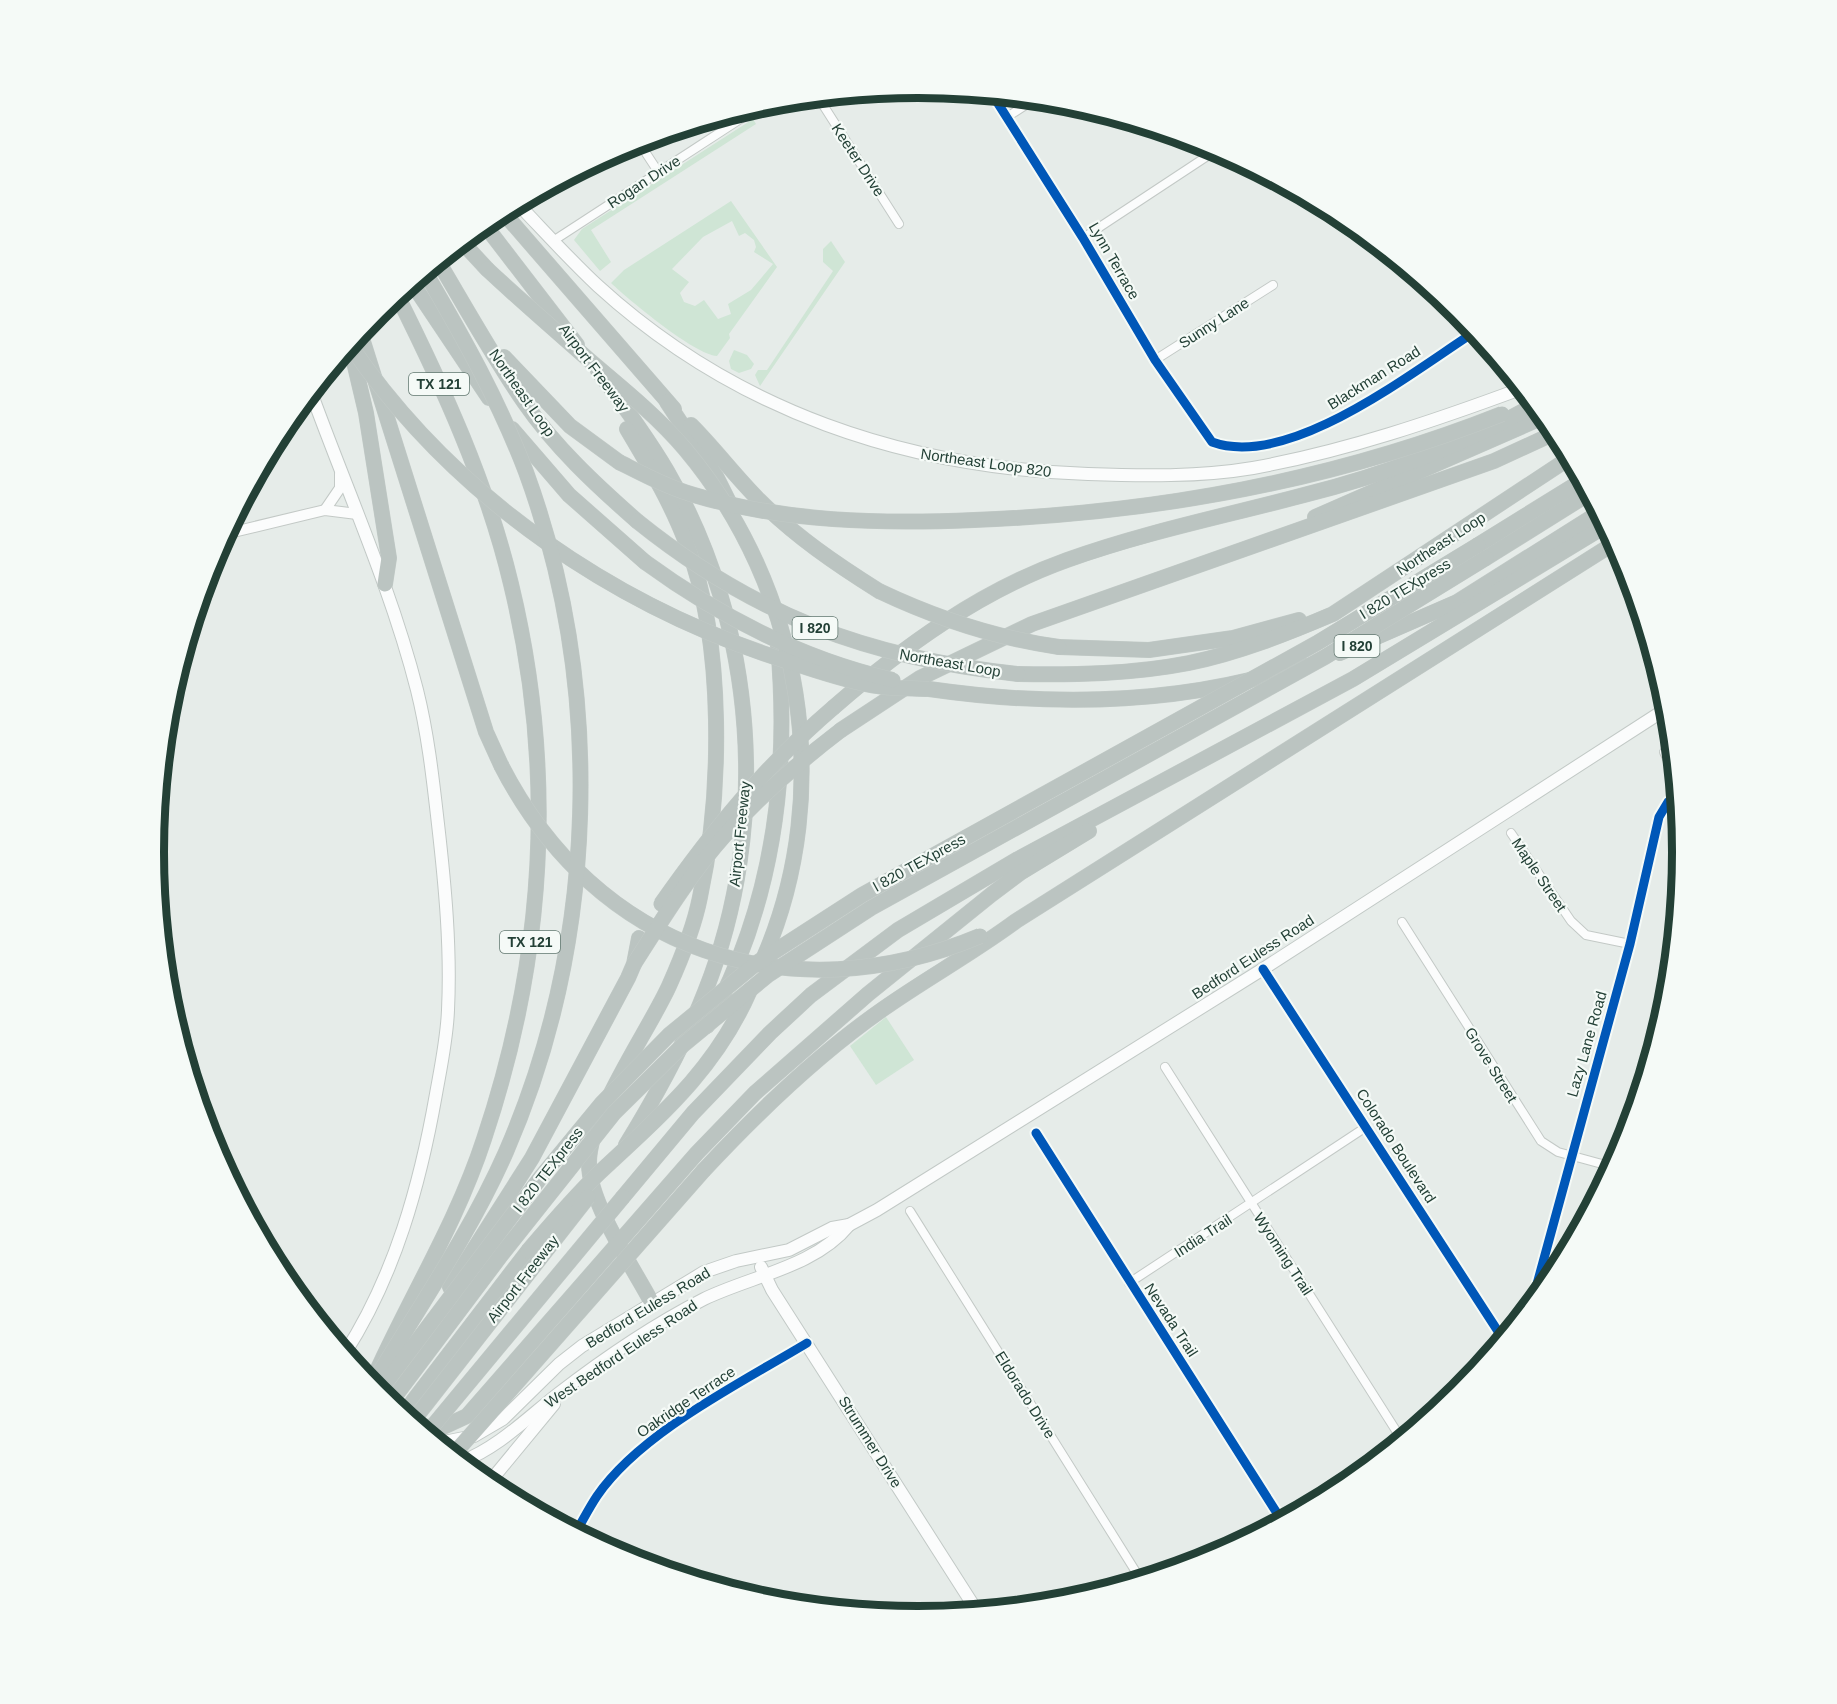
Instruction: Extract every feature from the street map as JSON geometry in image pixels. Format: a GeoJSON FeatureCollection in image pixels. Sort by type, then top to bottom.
{"type":"FeatureCollection","features":[{"type":"Feature","properties":{"kind":"highway"},"geometry":{"type":"LineString","coordinates":[[509,219],[667,402],[758,500],[790,529],[847,571],[879,591],[923,612],[967,628],[1018,641],[1059,647],[1118,651],[1191,645],[1241,636],[1289,621],[1333,614]]}},
{"type":"Feature","properties":{"kind":"highway","name":"Airport Freeway"},"geometry":{"type":"LineString","coordinates":[[417,1415],[608,1173],[670,1070],[706,991],[734,890],[742,835],[747,771],[744,712],[736,656],[709,560],[667,471],[607,383],[490,231]]}},
{"type":"Feature","properties":{"kind":"highway"},"geometry":{"type":"LineString","coordinates":[[408,1407],[528,1251],[592,1181],[671,1107],[706,1064],[741,1011],[774,934],[788,885],[799,829],[802,790],[800,717],[785,637],[755,556],[721,496],[665,427],[487,269],[467,247]]}},
{"type":"Feature","properties":{"kind":"highway","name":"Northeast Loop"},"geometry":{"type":"LineString","coordinates":[[442,267],[525,403],[562,449],[598,487],[637,521],[669,547],[730,587],[785,616],[827,633],[912,659],[1018,674],[1102,674],[1189,663],[1238,650],[1333,614],[1564,462]]}},
{"type":"Feature","properties":{"kind":"highway"},"geometry":{"type":"LineString","coordinates":[[377,1377],[485,1196],[524,1107],[553,1011],[567,940],[581,803],[575,686],[564,616],[541,518],[500,409],[461,333],[429,278]]}},
{"type":"Feature","properties":{"kind":"highway","name":"I 820"},"geometry":{"type":"LineString","coordinates":[[416,289],[520,441],[569,495],[645,562],[709,605],[779,642],[882,678],[929,689]]}},
{"type":"Feature","properties":{"kind":"highway","name":"TX 121"},"geometry":{"type":"LineString","coordinates":[[376,1377],[458,1204],[483,1142],[499,1090],[517,1024],[532,932],[540,815],[533,696],[511,582],[477,474],[451,409],[401,303]]}},
{"type":"Feature","properties":{"kind":"highway"},"geometry":{"type":"LineString","coordinates":[[481,334],[570,426],[619,462],[693,495],[795,515],[934,522],[1038,518],[1142,507],[1244,490],[1309,476],[1406,450],[1526,406]]}},
{"type":"Feature","properties":{"kind":"highway"},"geometry":{"type":"LineString","coordinates":[[363,342],[480,713],[501,765],[527,812],[549,841],[590,882],[618,904],[669,934],[726,958],[766,968],[825,971],[862,969],[899,963],[950,949],[1016,921]]}},
{"type":"Feature","properties":{"kind":"highway"},"geometry":{"type":"LineString","coordinates":[[355,351],[389,396],[464,475],[509,515],[557,551],[611,585],[696,627],[782,660],[871,686],[929,689]]}},
{"type":"Feature","properties":{"kind":"highway"},"geometry":{"type":"LineString","coordinates":[[352,354],[366,413],[389,558],[385,584]]}},
{"type":"Feature","properties":{"kind":"highway"},"geometry":{"type":"LineString","coordinates":[[607,383],[606,395],[652,471],[688,546],[706,620],[713,671],[715,734],[707,858],[690,936],[660,1006],[597,1122],[590,1145],[588,1166],[598,1204],[652,1303]]}},
{"type":"Feature","properties":{"kind":"highway"},"geometry":{"type":"LineString","coordinates":[[667,402],[717,478],[753,557],[778,642],[783,739],[772,845],[754,920],[742,953],[708,1025],[670,1070]]}},
{"type":"Feature","properties":{"kind":"highway"},"geometry":{"type":"LineString","coordinates":[[634,964],[639,938],[725,816],[761,774],[879,668],[959,613],[1011,585],[1076,557],[1149,533],[1306,495],[1408,462],[1505,422],[1528,408]]}},
{"type":"Feature","properties":{"kind":"highway"},"geometry":{"type":"LineString","coordinates":[[1257,545],[1347,502],[1537,420]]}},
{"type":"Feature","properties":{"kind":"highway"},"geometry":{"type":"LineString","coordinates":[[378,1378],[454,1281],[532,1158],[634,964],[666,913],[724,837],[787,773],[841,730],[920,678],[1032,624],[1494,461],[1548,436]]}},
{"type":"Feature","properties":{"kind":"highway","name":"I 820 TEXpress"},"geometry":{"type":"LineString","coordinates":[[396,1396],[502,1254],[614,1113],[683,1044],[768,975],[871,908],[1325,657],[1482,552],[1577,484]]}},
{"type":"Feature","properties":{"kind":"highway","name":"I 820 TEXpress"},"geometry":{"type":"LineString","coordinates":[[384,1385],[574,1135],[669,1035],[733,981],[813,924],[862,895],[1584,497]]}},
{"type":"Feature","properties":{"kind":"highway","name":"Northeast Loop"},"geometry":{"type":"LineString","coordinates":[[929,689],[1034,701],[1140,698],[1281,672],[1343,652],[1457,602],[1594,516]]}},
{"type":"Feature","properties":{"kind":"highway"},"geometry":{"type":"LineString","coordinates":[[431,1428],[730,1072],[811,995],[854,961],[965,888],[1114,806],[1353,680],[1600,529]]}},
{"type":"Feature","properties":{"kind":"highway"},"geometry":{"type":"LineString","coordinates":[[452,1445],[771,1100],[884,1009],[984,945],[1016,921],[1608,547]]}},
{"type":"Feature","properties":{"kind":"highway"},"geometry":{"type":"LineString","coordinates":[[431,1427],[441,1428],[467,1416],[698,1153],[755,1093],[806,1046],[1020,873],[1102,822],[1114,806]]}},
{"type":"Feature","properties":{"kind":"main road","name":"Northeast Loop 820"},"geometry":{"type":"LineString","coordinates":[[523,210],[599,287],[683,351],[743,388],[834,429],[899,450],[1015,469],[1125,476],[1251,468],[1412,428],[1515,391]]}},
{"type":"Feature","properties":{"kind":"main road"},"geometry":{"type":"LineString","coordinates":[[314,401],[385,584],[417,692],[434,782],[444,872],[448,1011],[426,1150],[407,1219],[374,1299],[349,1346]]}},
{"type":"Feature","properties":{"kind":"main road","name":"Bedford Euless Road"},"geometry":{"type":"LineString","coordinates":[[454,1447],[503,1419],[559,1364],[582,1346],[652,1303],[704,1272],[729,1263],[789,1250],[832,1228],[849,1225],[1029,1116],[1263,969],[1660,713]]}},
{"type":"Feature","properties":{"kind":"main road","name":"West Bedford Euless Road"},"geometry":{"type":"LineString","coordinates":[[469,1458],[489,1448],[571,1384],[659,1326],[702,1300],[764,1274],[795,1264],[838,1238],[849,1225]]}},
{"type":"Feature","properties":{"kind":"main road","name":"Strummer Drive"},"geometry":{"type":"LineString","coordinates":[[758,1258],[764,1274],[973,1605]]}},
{"type":"Feature","properties":{"kind":"main road"},"geometry":{"type":"LineString","coordinates":[[652,1303],[659,1326]]}},
{"type":"Feature","properties":{"kind":"main road"},"geometry":{"type":"LineString","coordinates":[[495,1476],[571,1384]]}},
{"type":"Feature","properties":{"kind":"street","name":"Lynn Terrace"},"geometry":{"type":"LineString","coordinates":[[997,102],[1083,238],[1155,360],[1212,442]]}},
{"type":"Feature","properties":{"kind":"street","name":"Keeter Drive"},"geometry":{"type":"LineString","coordinates":[[822,104],[899,224]]}},
{"type":"Feature","properties":{"kind":"street"},"geometry":{"type":"LineString","coordinates":[[1007,117],[1025,105]]}},
{"type":"Feature","properties":{"kind":"street","name":"Rogan Drive"},"geometry":{"type":"LineString","coordinates":[[553,241],[741,119]]}},
{"type":"Feature","properties":{"kind":"street"},"geometry":{"type":"LineString","coordinates":[[644,150],[659,173]]}},
{"type":"Feature","properties":{"kind":"street"},"geometry":{"type":"LineString","coordinates":[[1083,238],[1208,156]]}},
{"type":"Feature","properties":{"kind":"street","name":"Sunny Lane"},"geometry":{"type":"LineString","coordinates":[[1155,360],[1273,285]]}},
{"type":"Feature","properties":{"kind":"street","name":"Blackman Road"},"geometry":{"type":"LineString","coordinates":[[1212,442],[1238,448],[1305,434],[1342,417],[1468,336]]}},
{"type":"Feature","properties":{"kind":"street"},"geometry":{"type":"LineString","coordinates":[[325,510],[340,488],[340,469]]}},
{"type":"Feature","properties":{"kind":"street"},"geometry":{"type":"LineString","coordinates":[[236,531],[325,510],[357,514]]}},
{"type":"Feature","properties":{"kind":"street"},"geometry":{"type":"LineString","coordinates":[[1664,752],[1667,759]]}},
{"type":"Feature","properties":{"kind":"street","name":"Lazy Lane Road"},"geometry":{"type":"LineString","coordinates":[[1537,1284],[1570,1155],[1630,944],[1659,817],[1671,800]]}},
{"type":"Feature","properties":{"kind":"street","name":"Maple Street"},"geometry":{"type":"LineString","coordinates":[[1511,833],[1571,921],[1586,935],[1630,944]]}},
{"type":"Feature","properties":{"kind":"street","name":"Grove Street"},"geometry":{"type":"LineString","coordinates":[[1402,922],[1535,1134],[1548,1148],[1605,1165]]}},
{"type":"Feature","properties":{"kind":"street","name":"Colorado Boulevard"},"geometry":{"type":"LineString","coordinates":[[1263,969],[1499,1333]]}},
{"type":"Feature","properties":{"kind":"street","name":"Wyoming Trail"},"geometry":{"type":"LineString","coordinates":[[1165,1067],[1398,1434]]}},
{"type":"Feature","properties":{"kind":"street","name":"India Trail"},"geometry":{"type":"LineString","coordinates":[[1129,1283],[1366,1127]]}},
{"type":"Feature","properties":{"kind":"street","name":"Nevada Trail"},"geometry":{"type":"LineString","coordinates":[[1036,1133],[1278,1515]]}},
{"type":"Feature","properties":{"kind":"street","name":"Eldorado Drive"},"geometry":{"type":"LineString","coordinates":[[910,1210],[1137,1574]]}},
{"type":"Feature","properties":{"kind":"street","name":"Oakridge Terrace"},"geometry":{"type":"LineString","coordinates":[[580,1526],[598,1495],[631,1459],[687,1416],[807,1342]]}},
{"type":"Feature","properties":{"kind":"green space"},"geometry":{"type":"Polygon","coordinates":[[[753,119],[756,124],[591,230],[611,262],[600,271],[574,240],[582,229],[753,119]]]}},
{"type":"Feature","properties":{"kind":"green space"},"geometry":{"type":"Polygon","coordinates":[[[731,201],[777,267],[729,334],[730,338],[717,356],[694,347],[679,337],[611,283],[624,270],[731,201]],[[732,221],[703,237],[672,269],[689,282],[680,293],[684,302],[695,306],[704,300],[718,319],[731,314],[728,304],[751,290],[773,264],[754,252],[756,247],[754,240],[745,233],[739,236],[732,221]]]}},
{"type":"Feature","properties":{"kind":"green space"},"geometry":{"type":"Polygon","coordinates":[[[831,241],[845,262],[760,386],[755,375],[758,370],[767,370],[833,271],[823,262],[823,249],[831,241]]]}},
{"type":"Feature","properties":{"kind":"green space"},"geometry":{"type":"Polygon","coordinates":[[[734,350],[747,355],[754,364],[751,369],[739,373],[731,369],[729,361],[734,350]]]}},
{"type":"Feature","properties":{"kind":"green space"},"geometry":{"type":"Polygon","coordinates":[[[886,1017],[914,1060],[876,1085],[850,1046],[886,1017]]]}},
{"type":"Feature","properties":{"kind":"cycle path"},"geometry":{"type":"LineString","coordinates":[[997,102],[1083,238],[1155,360],[1212,442],[1243,447],[1277,442],[1312,430],[1385,392],[1469,336]]}},
{"type":"Feature","properties":{"kind":"cycle path"},"geometry":{"type":"LineString","coordinates":[[1537,1283],[1630,944],[1659,817],[1671,800]]}},
{"type":"Feature","properties":{"kind":"cycle path"},"geometry":{"type":"LineString","coordinates":[[1263,969],[1499,1333]]}},
{"type":"Feature","properties":{"kind":"cycle path"},"geometry":{"type":"LineString","coordinates":[[1036,1133],[1278,1515]]}},
{"type":"Feature","properties":{"kind":"cycle path"},"geometry":{"type":"LineString","coordinates":[[580,1526],[597,1496],[616,1473],[665,1430],[723,1392],[807,1343]]}}]}
